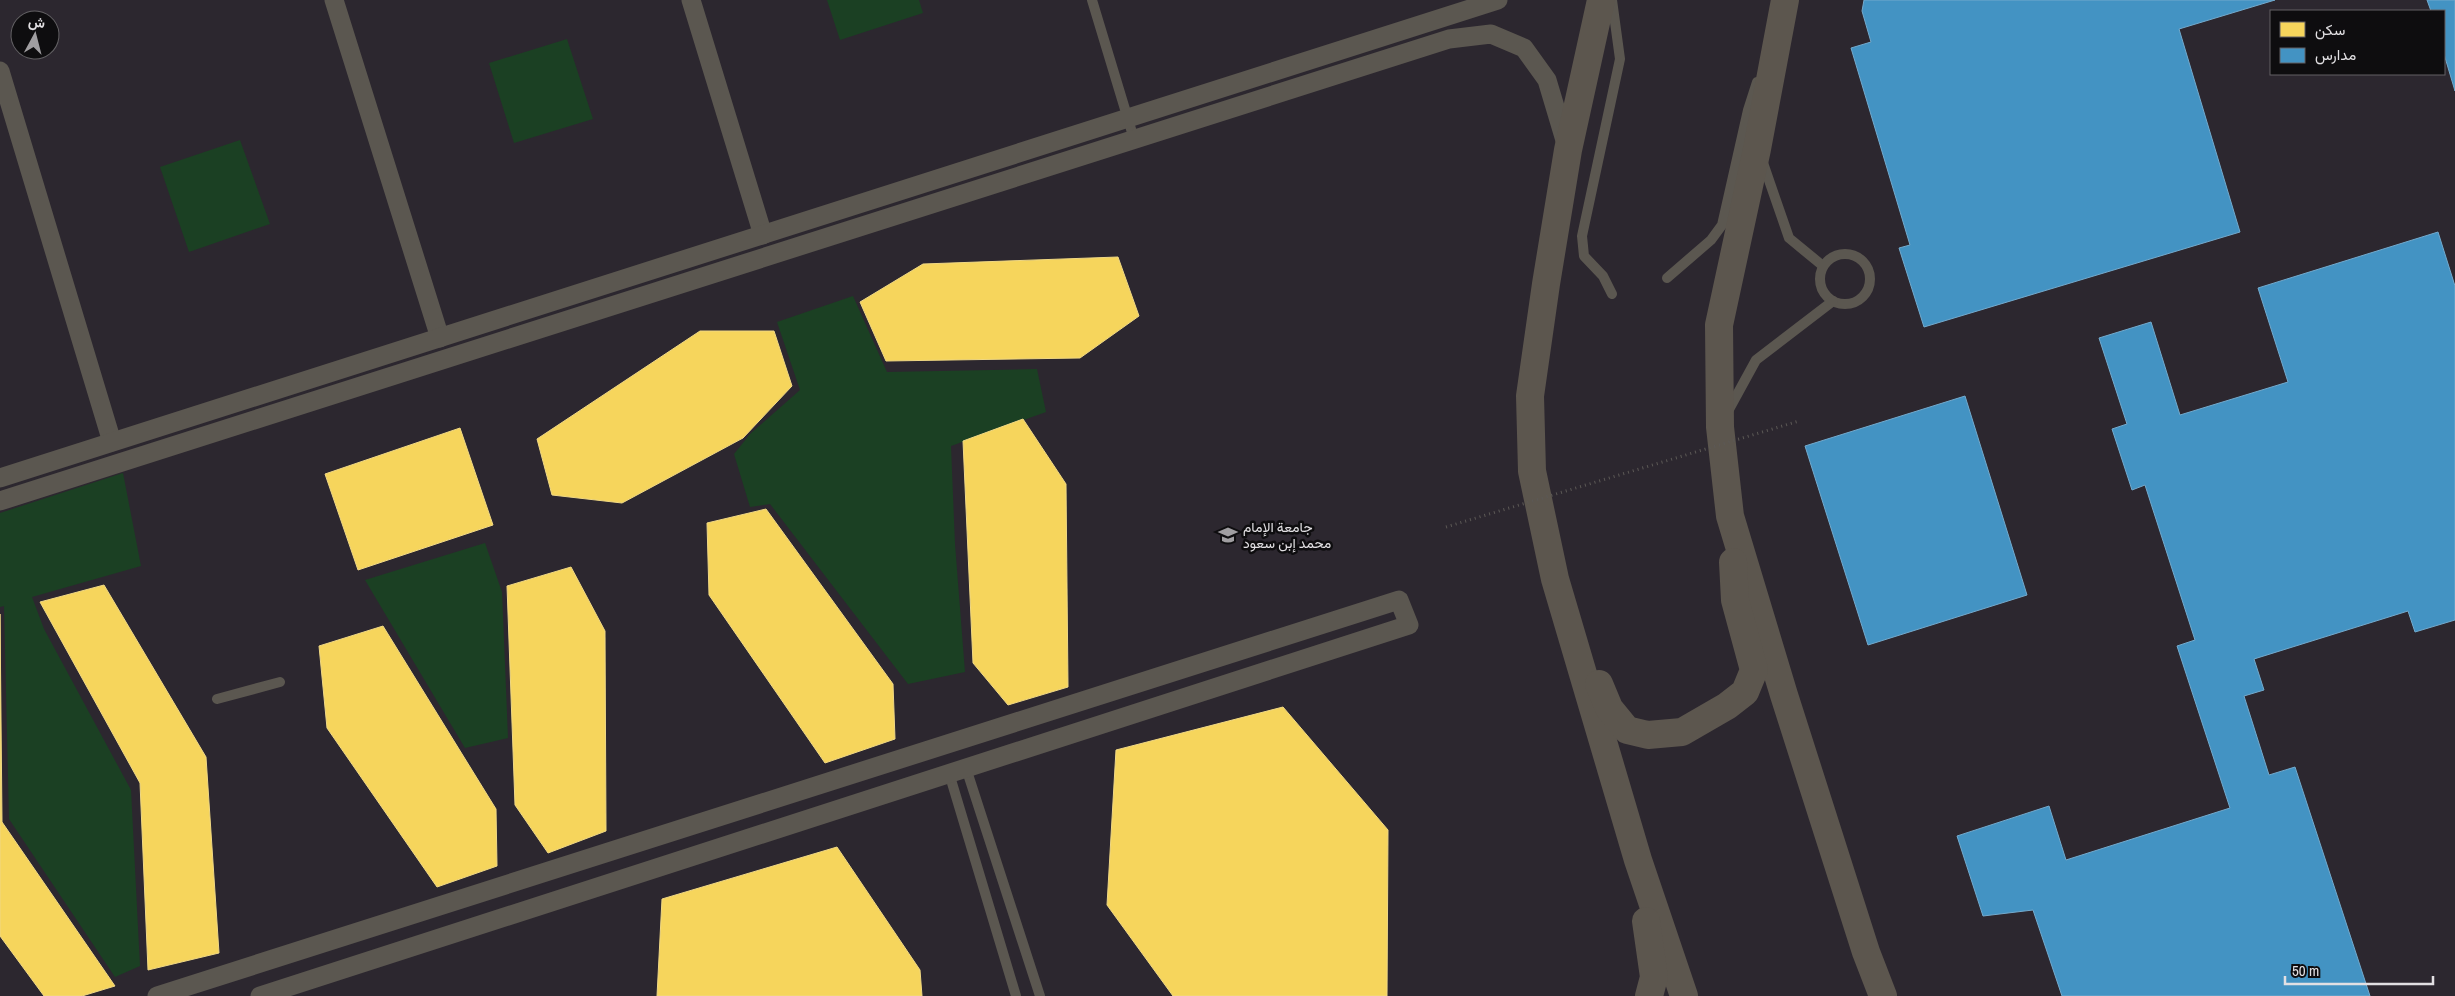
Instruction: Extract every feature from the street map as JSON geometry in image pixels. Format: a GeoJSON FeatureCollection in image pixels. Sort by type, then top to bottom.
{"type":"FeatureCollection","features":[{"type":"Feature","properties":{"kind":"street"},"geometry":{"type":"LineString","coordinates":[[334,0],[440,338]]}},
{"type":"Feature","properties":{"kind":"street"},"geometry":{"type":"LineString","coordinates":[[690,0],[762,236]]}},
{"type":"Feature","properties":{"kind":"street"},"geometry":{"type":"LineString","coordinates":[[0,478],[1498,0]]}},
{"type":"Feature","properties":{"kind":"street"},"geometry":{"type":"LineString","coordinates":[[1600,0],[1568,150],[1530,396],[1532,471],[1554,579],[1638,860],[1684,996]]}},
{"type":"Feature","properties":{"kind":"street"},"geometry":{"type":"LineString","coordinates":[[1554,579],[1608,708],[1627,730],[1648,735],[1682,732],[1727,706],[1745,692],[1754,670],[1735,600],[1730,516],[1720,427],[1719,325],[1757,149],[1785,1]]}},
{"type":"Feature","properties":{"kind":"street"},"geometry":{"type":"LineString","coordinates":[[0,501],[1449,39],[1491,34],[1524,48],[1547,80],[1568,150]]}},
{"type":"Feature","properties":{"kind":"street"},"geometry":{"type":"LineString","coordinates":[[0,71],[112,442]]}},
{"type":"Feature","properties":{"kind":"street"},"geometry":{"type":"LineString","coordinates":[[1730,516],[1790,714],[1866,952],[1883,996]]}},
{"type":"Feature","properties":{"kind":"street"},"geometry":{"type":"LineString","coordinates":[[156,996],[1399,600],[1409,625],[260,996]]}},
{"type":"Feature","properties":{"kind":"street"},"geometry":{"type":"LineString","coordinates":[[1638,860],[1654,978],[1649,996]]}},
{"type":"Feature","properties":{"kind":"street"},"geometry":{"type":"LineString","coordinates":[[451,902],[460,931]]}},
{"type":"Feature","properties":{"kind":"lane"},"geometry":{"type":"LineString","coordinates":[[1092,0],[1134,139]]}},
{"type":"Feature","properties":{"kind":"lane"},"geometry":{"type":"LineString","coordinates":[[1612,0],[1620,59],[1582,236],[1584,256],[1603,276],[1612,294]]}},
{"type":"Feature","properties":{"kind":"lane"},"geometry":{"type":"LineString","coordinates":[[1668,278],[1711,240],[1722,225],[1748,110],[1785,1]]}},
{"type":"Feature","properties":{"kind":"lane"},"geometry":{"type":"LineString","coordinates":[[1757,149],[1789,238],[1823,266]]}},
{"type":"Feature","properties":{"kind":"lane"},"geometry":{"type":"LineString","coordinates":[[1846,255],[1859,259],[1870,276],[1868,290],[1859,300],[1846,304],[1833,302],[1820,286],[1820,273],[1823,266],[1833,257],[1846,255]]}},
{"type":"Feature","properties":{"kind":"lane"},"geometry":{"type":"LineString","coordinates":[[1720,427],[1756,360],[1833,302]]}},
{"type":"Feature","properties":{"kind":"lane"},"geometry":{"type":"LineString","coordinates":[[216,699],[280,682]]}},
{"type":"Feature","properties":{"kind":"lane"},"geometry":{"type":"LineString","coordinates":[[958,771],[1016,996]]}},
{"type":"Feature","properties":{"kind":"lane"},"geometry":{"type":"LineString","coordinates":[[958,771],[1040,996]]}},
{"type":"Feature","properties":{"kind":"path"},"geometry":{"type":"LineString","coordinates":[[1446,527],[1799,422]]}},
{"type":"Feature","properties":{"kind":"shaded area","name":"جامعة الإمام محمد إبن سعود"},"geometry":{"type":"Polygon","coordinates":[[[0,0],[2455,0],[2455,996],[0,996],[0,0]]]}},
{"type":"Feature","properties":{"kind":"green space"},"geometry":{"type":"Polygon","coordinates":[[[827,0],[919,0],[923,13],[840,40],[827,0]]]}},
{"type":"Feature","properties":{"kind":"green space"},"geometry":{"type":"Polygon","coordinates":[[[567,39],[593,119],[514,143],[489,63],[567,39]]]}},
{"type":"Feature","properties":{"kind":"green space"},"geometry":{"type":"Polygon","coordinates":[[[240,140],[270,224],[189,252],[160,167],[240,140]]]}},
{"type":"Feature","properties":{"kind":"green space"},"geometry":{"type":"Polygon","coordinates":[[[853,296],[887,372],[1037,369],[1046,412],[951,446],[955,544],[965,672],[908,684],[770,504],[750,507],[734,454],[750,434],[800,390],[777,322],[853,296]]]}},
{"type":"Feature","properties":{"kind":"green space"},"geometry":{"type":"Polygon","coordinates":[[[123,473],[141,566],[32,597],[44,629],[131,790],[140,966],[115,977],[9,819],[4,606],[0,607],[0,513],[123,473]]]}},
{"type":"Feature","properties":{"kind":"green space"},"geometry":{"type":"Polygon","coordinates":[[[485,543],[502,592],[508,738],[465,748],[365,580],[485,543]]]}},
{"type":"Feature","properties":{"kind":"building: سكن"},"geometry":{"type":"Polygon","coordinates":[[[1118,257],[1139,316],[1080,358],[886,361],[860,302],[923,264],[1118,257]]]}},
{"type":"Feature","properties":{"kind":"building: سكن"},"geometry":{"type":"Polygon","coordinates":[[[700,331],[774,331],[792,386],[743,438],[622,503],[552,495],[537,439],[700,331]]]}},
{"type":"Feature","properties":{"kind":"building: سكن"},"geometry":{"type":"Polygon","coordinates":[[[1023,419],[1066,484],[1068,687],[1008,705],[973,663],[963,441],[1023,419]]]}},
{"type":"Feature","properties":{"kind":"building: سكن"},"geometry":{"type":"Polygon","coordinates":[[[460,428],[493,525],[358,570],[325,474],[460,428]]]}},
{"type":"Feature","properties":{"kind":"building: سكن"},"geometry":{"type":"Polygon","coordinates":[[[766,509],[893,684],[895,739],[825,763],[709,595],[707,523],[766,509]]]}},
{"type":"Feature","properties":{"kind":"building: سكن"},"geometry":{"type":"Polygon","coordinates":[[[571,567],[605,631],[606,831],[548,853],[515,805],[507,586],[571,567]]]}},
{"type":"Feature","properties":{"kind":"building: سكن"},"geometry":{"type":"Polygon","coordinates":[[[104,585],[206,757],[219,953],[148,970],[140,783],[40,602],[104,585]]]}},
{"type":"Feature","properties":{"kind":"building: سكن"},"geometry":{"type":"Polygon","coordinates":[[[0,614],[2,822],[115,986],[82,996],[44,996],[0,936],[0,614]]]}},
{"type":"Feature","properties":{"kind":"building: سكن"},"geometry":{"type":"Polygon","coordinates":[[[383,626],[496,809],[497,866],[437,887],[327,728],[319,646],[383,626]]]}},
{"type":"Feature","properties":{"kind":"building: سكن"},"geometry":{"type":"Polygon","coordinates":[[[1283,707],[1388,830],[1387,996],[1173,996],[1107,905],[1116,750],[1283,707]]]}},
{"type":"Feature","properties":{"kind":"building: سكن"},"geometry":{"type":"Polygon","coordinates":[[[837,847],[920,970],[922,996],[657,996],[662,899],[837,847]]]}},
{"type":"Feature","properties":{"kind":"building: مدارس"},"geometry":{"type":"Polygon","coordinates":[[[1864,0],[2275,0],[2179,29],[2240,232],[1924,327],[1899,248],[1910,245],[1851,48],[1871,42],[1862,11],[1864,0]]]}},
{"type":"Feature","properties":{"kind":"building: مدارس"},"geometry":{"type":"Polygon","coordinates":[[[2427,0],[2455,0],[2455,91],[2445,57],[2445,10],[2431,10],[2427,0]]]}},
{"type":"Feature","properties":{"kind":"building: مدارس"},"geometry":{"type":"Polygon","coordinates":[[[2438,232],[2455,286],[2455,620],[2415,632],[2408,611],[2254,659],[2264,690],[2244,696],[2269,775],[2295,767],[2370,996],[2062,996],[2033,910],[1983,916],[1957,836],[2049,806],[2066,860],[2230,808],[2177,646],[2195,640],[2145,485],[2132,490],[2112,429],[2127,424],[2099,338],[2151,322],[2180,415],[2288,382],[2258,288],[2438,232]]]}},
{"type":"Feature","properties":{"kind":"building: مدارس"},"geometry":{"type":"Polygon","coordinates":[[[1965,396],[2027,595],[1868,645],[1805,446],[1965,396]]]}},
{"type":"Feature","properties":{"kind":"place","name":"جامعة الإمام محمد إبن سعود"},"geometry":{"type":"Point","coordinates":[1228,535]}}]}
